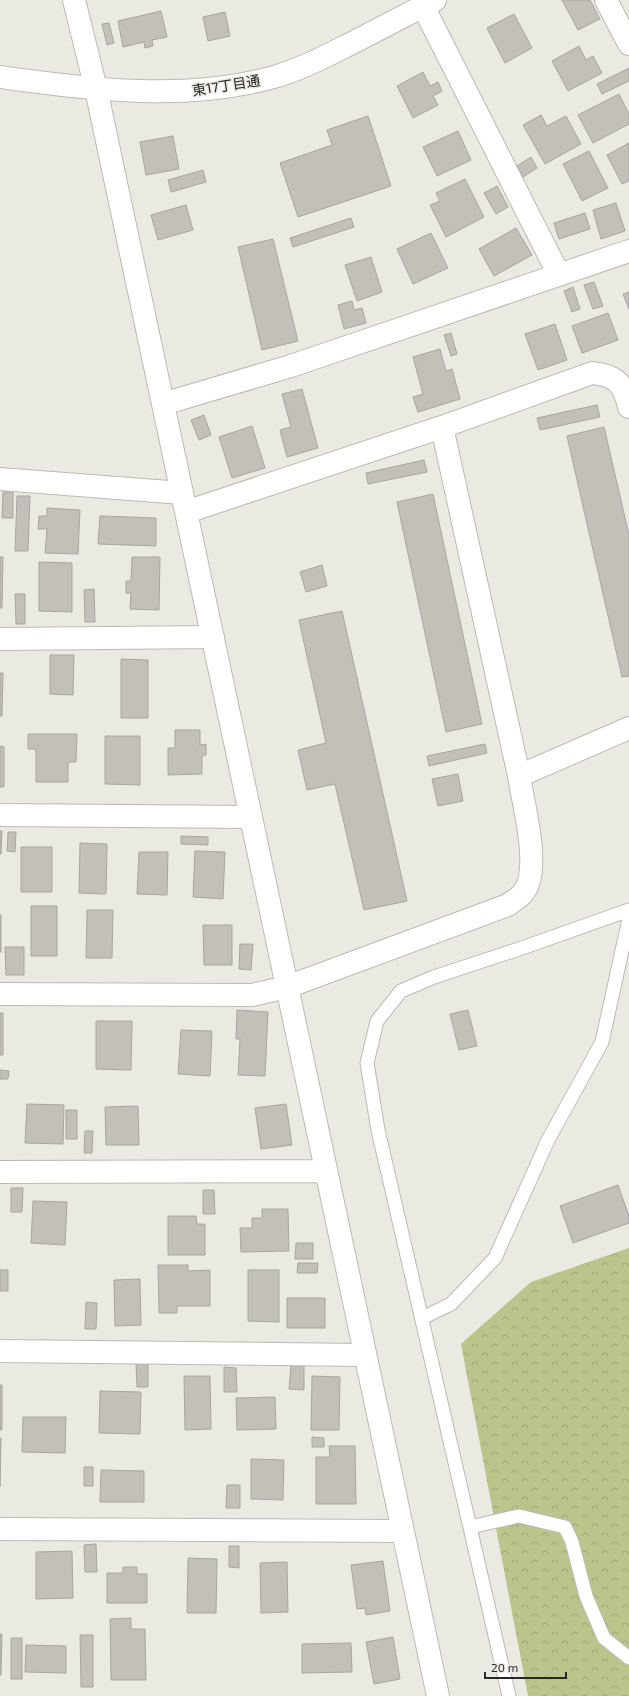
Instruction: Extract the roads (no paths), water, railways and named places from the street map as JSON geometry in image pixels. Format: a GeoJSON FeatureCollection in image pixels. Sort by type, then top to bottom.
{"type":"FeatureCollection","features":[{"type":"Feature","properties":{"kind":"street"},"geometry":{"type":"LineString","coordinates":[[74,0],[96,89],[325,1171],[438,1696]]}},
{"type":"Feature","properties":{"kind":"street"},"geometry":{"type":"LineString","coordinates":[[606,0],[629,44]]}},
{"type":"Feature","properties":{"kind":"street"},"geometry":{"type":"LineString","coordinates":[[429,3],[559,275]]}},
{"type":"Feature","properties":{"kind":"street","name":"東17丁目通"},"geometry":{"type":"LineString","coordinates":[[0,77],[96,89],[150,92],[201,90],[274,77],[322,58],[429,3]]}},
{"type":"Feature","properties":{"kind":"street"},"geometry":{"type":"LineString","coordinates":[[163,404],[291,366],[629,251]]}},
{"type":"Feature","properties":{"kind":"street"},"geometry":{"type":"LineString","coordinates":[[0,479],[184,502],[442,427],[592,373],[607,374],[621,384],[629,407]]}},
{"type":"Feature","properties":{"kind":"street"},"geometry":{"type":"LineString","coordinates":[[0,994],[252,995],[287,987],[508,905],[523,893],[528,883],[533,856],[518,776],[442,427]]}},
{"type":"Feature","properties":{"kind":"street"},"geometry":{"type":"LineString","coordinates":[[0,639],[212,637]]}},
{"type":"Feature","properties":{"kind":"street"},"geometry":{"type":"LineString","coordinates":[[518,776],[629,728]]}},
{"type":"Feature","properties":{"kind":"street"},"geometry":{"type":"LineString","coordinates":[[0,815],[251,817]]}},
{"type":"Feature","properties":{"kind":"street"},"geometry":{"type":"LineString","coordinates":[[0,1172],[325,1171]]}},
{"type":"Feature","properties":{"kind":"street"},"geometry":{"type":"LineString","coordinates":[[0,1351],[364,1354]]}},
{"type":"Feature","properties":{"kind":"street"},"geometry":{"type":"LineString","coordinates":[[0,1528],[403,1531]]}},
{"type":"Feature","properties":{"kind":"lane"},"geometry":{"type":"LineString","coordinates":[[509,1696],[378,1130],[367,1063],[377,1021],[401,991],[434,977],[629,910]]}},
{"type":"Feature","properties":{"kind":"lane"},"geometry":{"type":"LineString","coordinates":[[422,1318],[451,1304],[495,1258],[548,1140],[602,1042],[629,919]]}},
{"type":"Feature","properties":{"kind":"lane"},"geometry":{"type":"LineString","coordinates":[[470,1527],[519,1516],[565,1527],[572,1542],[586,1596],[604,1638],[629,1658]]}}]}
